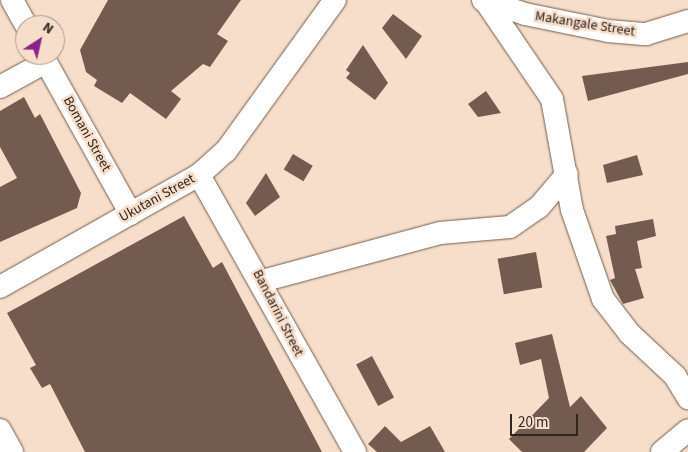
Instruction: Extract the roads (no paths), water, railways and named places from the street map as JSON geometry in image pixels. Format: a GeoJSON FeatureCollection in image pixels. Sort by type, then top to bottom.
{"type":"FeatureCollection","features":[{"type":"Feature","properties":{"kind":"street"},"geometry":{"type":"LineString","coordinates":[[12,0],[20,15]]}},
{"type":"Feature","properties":{"kind":"street","name":"Ukutani Street"},"geometry":{"type":"LineString","coordinates":[[0,287],[199,175],[226,151],[336,0]]}},
{"type":"Feature","properties":{"kind":"street"},"geometry":{"type":"LineString","coordinates":[[484,1],[552,99],[575,219],[603,299],[630,334],[675,376],[688,398]]}},
{"type":"Feature","properties":{"kind":"street","name":"Makangale Street"},"geometry":{"type":"LineString","coordinates":[[484,1],[608,31],[646,34],[688,22]]}},
{"type":"Feature","properties":{"kind":"street"},"geometry":{"type":"LineString","coordinates":[[0,87],[33,65]]}},
{"type":"Feature","properties":{"kind":"street","name":"Bomani Street"},"geometry":{"type":"LineString","coordinates":[[48,65],[130,214]]}},
{"type":"Feature","properties":{"kind":"street"},"geometry":{"type":"LineString","coordinates":[[262,281],[440,233],[510,227],[539,207],[567,174]]}},
{"type":"Feature","properties":{"kind":"street","name":"Bandarini Street"},"geometry":{"type":"LineString","coordinates":[[199,175],[262,281],[317,391],[355,452]]}},
{"type":"Feature","properties":{"kind":"street"},"geometry":{"type":"LineString","coordinates":[[0,430],[12,452]]}},
{"type":"Feature","properties":{"kind":"street"},"geometry":{"type":"LineString","coordinates":[[662,452],[688,430]]}}]}
